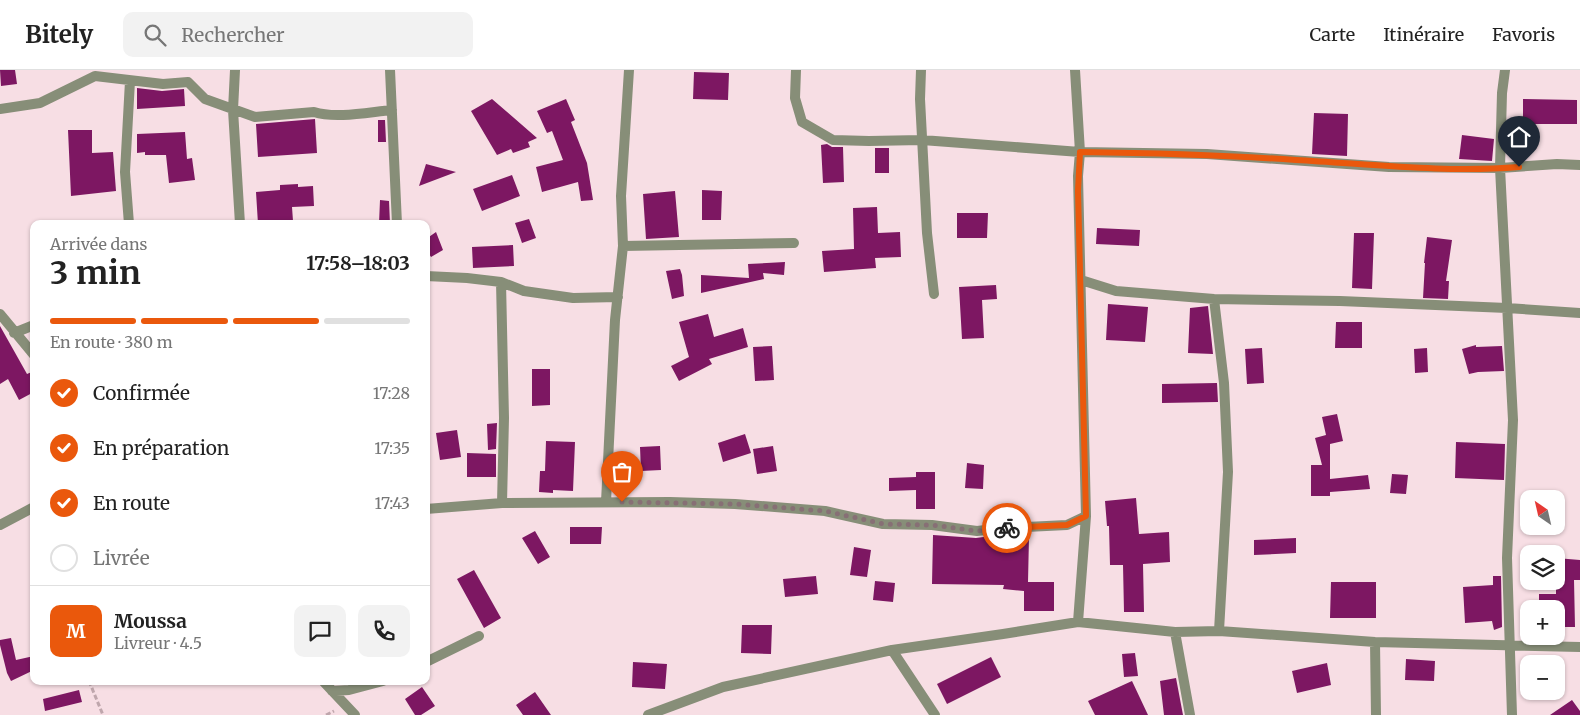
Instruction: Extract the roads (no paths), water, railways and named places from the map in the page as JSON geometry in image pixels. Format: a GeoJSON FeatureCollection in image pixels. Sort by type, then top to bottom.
{"type":"FeatureCollection","features":[{"type":"Feature","properties":{"kind":"street"},"geometry":{"type":"LineString","coordinates":[[235,70],[233,110],[240,220]]}},
{"type":"Feature","properties":{"kind":"street"},"geometry":{"type":"LineString","coordinates":[[390,70],[397,220]]}},
{"type":"Feature","properties":{"kind":"street"},"geometry":{"type":"LineString","coordinates":[[606,502],[616,320],[623,246],[621,196],[629,70]]}},
{"type":"Feature","properties":{"kind":"street"},"geometry":{"type":"LineString","coordinates":[[796,70],[795,98],[802,122],[833,140],[922,140],[1080,152],[1207,154],[1389,167],[1500,168],[1557,164],[1580,165]]}},
{"type":"Feature","properties":{"kind":"street"},"geometry":{"type":"LineString","coordinates":[[921,70],[920,99],[927,232],[934,294]]}},
{"type":"Feature","properties":{"kind":"street"},"geometry":{"type":"LineString","coordinates":[[1075,70],[1080,152],[1078,176],[1086,516],[1078,622]]}},
{"type":"Feature","properties":{"kind":"street"},"geometry":{"type":"LineString","coordinates":[[1505,70],[1502,94],[1500,168],[1513,420],[1507,558],[1512,715]]}},
{"type":"Feature","properties":{"kind":"street"},"geometry":{"type":"LineString","coordinates":[[0,108],[40,103],[95,76],[163,84],[188,82],[205,99],[255,117],[314,112],[322,115],[392,110]]}},
{"type":"Feature","properties":{"kind":"street"},"geometry":{"type":"LineString","coordinates":[[129,220],[125,172],[130,81]]}},
{"type":"Feature","properties":{"kind":"street"},"geometry":{"type":"LineString","coordinates":[[623,246],[794,243]]}},
{"type":"Feature","properties":{"kind":"street"},"geometry":{"type":"LineString","coordinates":[[430,276],[501,282],[524,291],[573,298],[618,297]]}},
{"type":"Feature","properties":{"kind":"street"},"geometry":{"type":"LineString","coordinates":[[1081,280],[1116,291],[1214,299],[1340,301],[1580,313]]}},
{"type":"Feature","properties":{"kind":"street"},"geometry":{"type":"LineString","coordinates":[[501,282],[504,418],[502,503]]}},
{"type":"Feature","properties":{"kind":"street"},"geometry":{"type":"LineString","coordinates":[[1214,299],[1224,383],[1228,472],[1220,631]]}},
{"type":"Feature","properties":{"kind":"street"},"geometry":{"type":"LineString","coordinates":[[0,314],[30,351]]}},
{"type":"Feature","properties":{"kind":"street"},"geometry":{"type":"LineString","coordinates":[[14,333],[30,327]]}},
{"type":"Feature","properties":{"kind":"street"},"geometry":{"type":"LineString","coordinates":[[430,509],[502,503],[735,504],[825,511],[884,524],[932,525],[977,531],[1067,525],[1086,516]]}},
{"type":"Feature","properties":{"kind":"street"},"geometry":{"type":"LineString","coordinates":[[0,525],[30,509]]}},
{"type":"Feature","properties":{"kind":"street"},"geometry":{"type":"LineString","coordinates":[[648,715],[723,687],[892,650],[1078,622],[1175,632],[1220,631],[1375,642],[1580,647]]}},
{"type":"Feature","properties":{"kind":"street"},"geometry":{"type":"LineString","coordinates":[[1175,632],[1190,715]]}},
{"type":"Feature","properties":{"kind":"street"},"geometry":{"type":"LineString","coordinates":[[430,660],[479,636]]}},
{"type":"Feature","properties":{"kind":"street"},"geometry":{"type":"LineString","coordinates":[[1375,642],[1376,715]]}},
{"type":"Feature","properties":{"kind":"street"},"geometry":{"type":"LineString","coordinates":[[892,650],[935,715]]}},
{"type":"Feature","properties":{"kind":"street"},"geometry":{"type":"LineString","coordinates":[[327,685],[355,715]]}},
{"type":"Feature","properties":{"kind":"street"},"geometry":{"type":"LineString","coordinates":[[332,691],[348,690],[367,685]]}}]}
